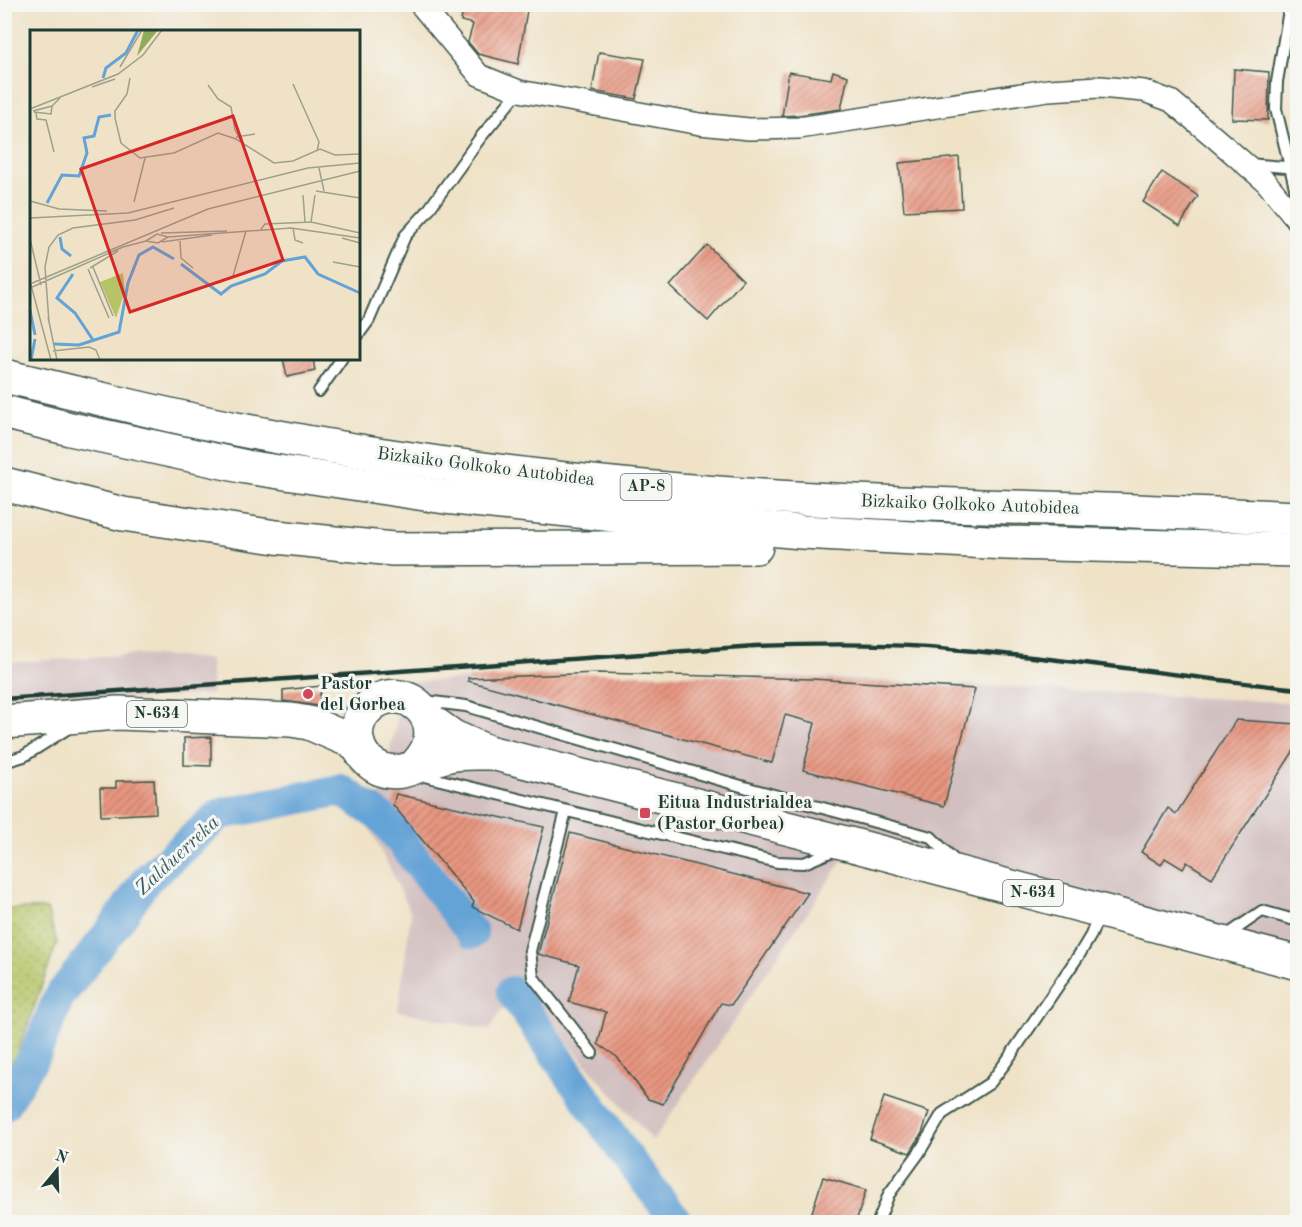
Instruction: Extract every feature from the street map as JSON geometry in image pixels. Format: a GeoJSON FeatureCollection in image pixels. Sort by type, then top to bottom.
{"type":"FeatureCollection","features":[{"type":"Feature","properties":{"kind":"highway"},"geometry":{"type":"LineString","coordinates":[[4,359],[88,395]]}},
{"type":"Feature","properties":{"kind":"highway","name":"Bizkaiko Golkoko Autobidea"},"geometry":{"type":"LineString","coordinates":[[4,376],[239,430],[409,459],[566,479],[716,493],[856,501],[1298,518]]}},
{"type":"Feature","properties":{"kind":"highway","name":"Bizkaiko Golkoko Autobidea"},"geometry":{"type":"LineString","coordinates":[[4,412],[70,429],[246,467],[445,497],[790,531],[1006,543],[1298,550]]}},
{"type":"Feature","properties":{"kind":"highway"},"geometry":{"type":"LineString","coordinates":[[4,484],[123,513],[276,537],[393,549],[626,549],[1006,543]]}},
{"type":"Feature","properties":{"kind":"highway","name":"N-634"},"geometry":{"type":"LineString","coordinates":[[309,723],[341,718],[386,698],[418,709],[453,737],[488,752],[849,844],[1298,963]]}},
{"type":"Feature","properties":{"kind":"highway"},"geometry":{"type":"LineString","coordinates":[[358,744],[358,724],[368,707]]}},
{"type":"Feature","properties":{"kind":"highway"},"geometry":{"type":"LineString","coordinates":[[409,768],[425,756],[432,732],[418,709]]}},
{"type":"Feature","properties":{"kind":"highway","name":"N-634"},"geometry":{"type":"LineString","coordinates":[[4,722],[118,713],[291,720],[309,723],[358,744],[362,754],[370,763],[391,772],[448,755],[488,752]]}},
{"type":"Feature","properties":{"kind":"street"},"geometry":{"type":"LineString","coordinates":[[420,4],[479,75],[519,91],[700,124],[749,129],[799,128],[1048,90],[1100,87],[1144,91],[1171,102],[1266,182],[1298,220]]}},
{"type":"Feature","properties":{"kind":"lane"},"geometry":{"type":"LineString","coordinates":[[1290,4],[1277,82],[1276,109],[1293,167],[1298,200]]}},
{"type":"Feature","properties":{"kind":"lane"},"geometry":{"type":"LineString","coordinates":[[360,332],[369,320],[405,236],[427,212],[480,138],[519,91]]}},
{"type":"Feature","properties":{"kind":"lane"},"geometry":{"type":"LineString","coordinates":[[1245,164],[1293,167]]}},
{"type":"Feature","properties":{"kind":"lane"},"geometry":{"type":"LineString","coordinates":[[319,391],[341,360]]}},
{"type":"Feature","properties":{"kind":"lane"},"geometry":{"type":"LineString","coordinates":[[418,709],[466,706],[747,788],[931,837],[968,876]]}},
{"type":"Feature","properties":{"kind":"lane"},"geometry":{"type":"LineString","coordinates":[[4,762],[24,756],[87,716]]}},
{"type":"Feature","properties":{"kind":"lane"},"geometry":{"type":"LineString","coordinates":[[409,768],[566,811],[777,862],[804,862],[849,844]]}},
{"type":"Feature","properties":{"kind":"lane"},"geometry":{"type":"LineString","coordinates":[[566,811],[530,951],[533,977],[592,1053]]}},
{"type":"Feature","properties":{"kind":"lane"},"geometry":{"type":"LineString","coordinates":[[878,1222],[889,1194],[919,1153],[942,1114],[990,1083],[1006,1062],[1079,956],[1100,911]]}},
{"type":"Feature","properties":{"kind":"lane"},"geometry":{"type":"LineString","coordinates":[[1218,941],[1262,911],[1298,921]]}},
{"type":"Feature","properties":{"kind":"shaded area"},"geometry":{"type":"Polygon","coordinates":[[[139,654],[210,659],[212,694],[5,707],[5,663],[139,654]]]}},
{"type":"Feature","properties":{"kind":"shaded area"},"geometry":{"type":"Polygon","coordinates":[[[599,673],[803,677],[1297,703],[1297,979],[1243,961],[844,858],[653,1141],[517,985],[489,1030],[398,1011],[411,913],[371,830],[406,682],[599,673]]]}},
{"type":"Feature","properties":{"kind":"green space"},"geometry":{"type":"Polygon","coordinates":[[[5,909],[47,909],[57,943],[18,1052],[5,1074],[5,909]]]}},
{"type":"Feature","properties":{"kind":"building"},"geometry":{"type":"Polygon","coordinates":[[[464,4],[528,4],[518,64],[478,54],[468,42],[473,24],[461,21],[464,4]]]}},
{"type":"Feature","properties":{"kind":"building"},"geometry":{"type":"Polygon","coordinates":[[[599,52],[645,59],[636,99],[592,91],[599,52]]]}},
{"type":"Feature","properties":{"kind":"building"},"geometry":{"type":"Polygon","coordinates":[[[1234,69],[1269,72],[1268,120],[1232,119],[1234,69]]]}},
{"type":"Feature","properties":{"kind":"building"},"geometry":{"type":"Polygon","coordinates":[[[833,71],[848,76],[841,109],[782,116],[789,72],[831,79],[833,71]]]}},
{"type":"Feature","properties":{"kind":"building"},"geometry":{"type":"Polygon","coordinates":[[[959,157],[962,208],[904,211],[899,163],[959,157]]]}},
{"type":"Feature","properties":{"kind":"building"},"geometry":{"type":"Polygon","coordinates":[[[1162,172],[1198,196],[1180,226],[1143,202],[1162,172]]]}},
{"type":"Feature","properties":{"kind":"building"},"geometry":{"type":"Polygon","coordinates":[[[707,245],[743,280],[708,321],[670,286],[707,245]]]}},
{"type":"Feature","properties":{"kind":"building"},"geometry":{"type":"Polygon","coordinates":[[[283,360],[313,360],[315,371],[287,377],[283,360]]]}},
{"type":"Feature","properties":{"kind":"building"},"geometry":{"type":"Polygon","coordinates":[[[598,673],[812,679],[975,689],[944,806],[803,770],[815,723],[785,715],[772,763],[468,681],[468,678],[598,673]]]}},
{"type":"Feature","properties":{"kind":"building"},"geometry":{"type":"Polygon","coordinates":[[[321,686],[319,706],[283,701],[283,690],[321,686]]]}},
{"type":"Feature","properties":{"kind":"building"},"geometry":{"type":"Polygon","coordinates":[[[1236,720],[1298,724],[1298,744],[1212,878],[1187,862],[1183,869],[1165,858],[1161,865],[1141,852],[1168,808],[1176,814],[1236,720]]]}},
{"type":"Feature","properties":{"kind":"building"},"geometry":{"type":"Polygon","coordinates":[[[211,737],[211,766],[184,765],[184,738],[211,737]]]}},
{"type":"Feature","properties":{"kind":"building"},"geometry":{"type":"Polygon","coordinates":[[[154,780],[156,813],[101,816],[100,788],[116,788],[116,781],[154,780]]]}},
{"type":"Feature","properties":{"kind":"building"},"geometry":{"type":"Polygon","coordinates":[[[396,794],[544,827],[517,929],[472,907],[474,902],[393,805],[396,794]]]}},
{"type":"Feature","properties":{"kind":"building"},"geometry":{"type":"Polygon","coordinates":[[[570,833],[808,893],[731,1005],[721,1003],[663,1104],[648,1099],[617,1057],[598,1044],[606,1012],[569,1002],[579,965],[538,954],[570,833]]]}},
{"type":"Feature","properties":{"kind":"building"},"geometry":{"type":"Polygon","coordinates":[[[884,1097],[929,1112],[922,1133],[910,1153],[870,1139],[884,1097]]]}},
{"type":"Feature","properties":{"kind":"building"},"geometry":{"type":"Polygon","coordinates":[[[823,1177],[866,1190],[856,1222],[809,1222],[823,1177]]]}},
{"type":"Feature","properties":{"kind":"waterway"},"geometry":{"type":"LineString","coordinates":[[4,15],[12,4]]}},
{"type":"Feature","properties":{"kind":"waterway","name":"Zalduerreka"},"geometry":{"type":"LineString","coordinates":[[4,1105],[35,1055],[59,997],[118,921],[146,880],[220,814],[341,790],[384,819],[472,933]]}},
{"type":"Feature","properties":{"kind":"waterway"},"geometry":{"type":"LineString","coordinates":[[512,992],[624,1153],[677,1222]]}},
{"type":"Feature","properties":{"kind":"railway"},"geometry":{"type":"LineString","coordinates":[[4,699],[755,646],[819,644],[863,644],[973,651],[1298,689]]}},
{"type":"Feature","properties":{"kind":"place","name":"Pastor del Gorbea"},"geometry":{"type":"Point","coordinates":[308,694]}},
{"type":"Feature","properties":{"kind":"place","name":"Eitua Industrialdea (Pastor Gorbea)"},"geometry":{"type":"Point","coordinates":[645,813]}}]}
